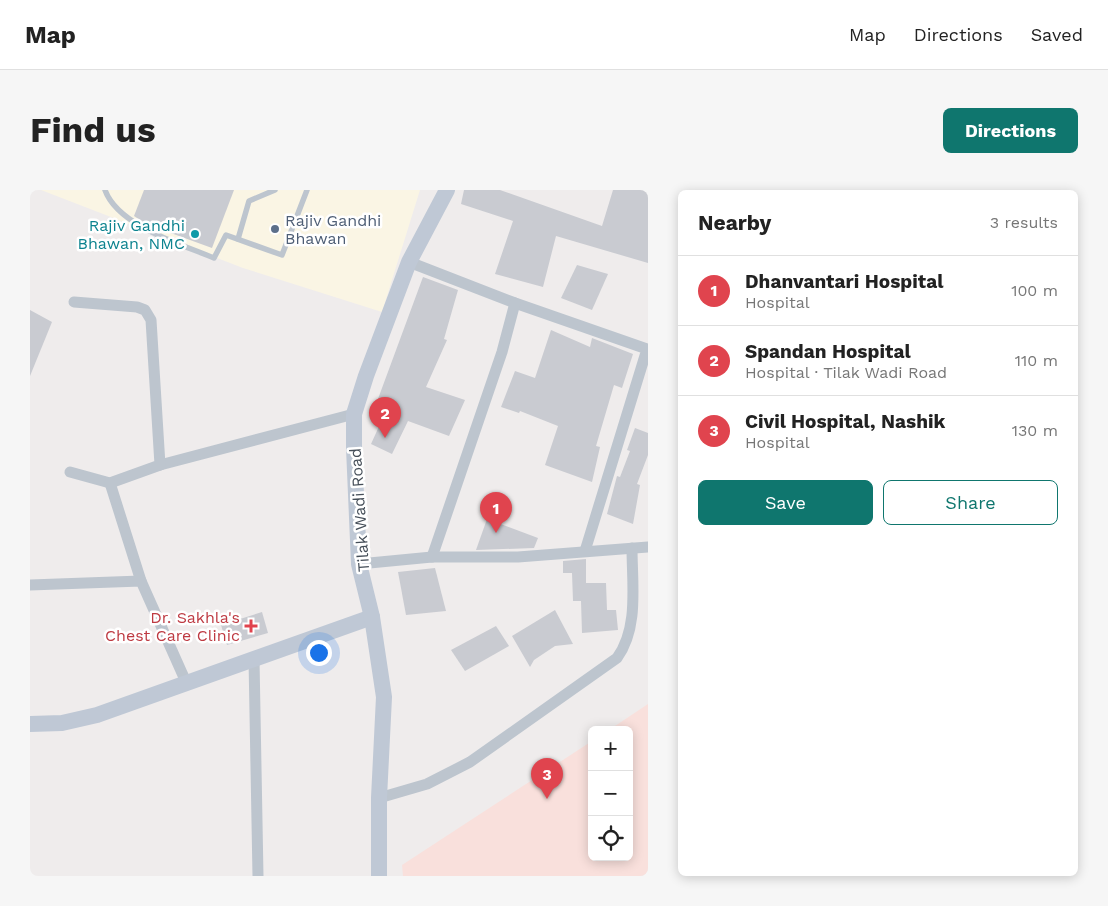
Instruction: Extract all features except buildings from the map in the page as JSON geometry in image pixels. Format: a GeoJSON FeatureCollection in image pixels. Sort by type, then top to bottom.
{"type":"FeatureCollection","features":[{"type":"Feature","properties":{"kind":"street","name":"Tilak Wadi Road"},"geometry":{"type":"LineString","coordinates":[[379,876],[378,798],[384,697],[372,617],[359,564],[354,414],[366,376],[409,262],[447,190]]}},
{"type":"Feature","properties":{"kind":"street"},"geometry":{"type":"LineString","coordinates":[[409,262],[515,304],[648,349],[586,551]]}},
{"type":"Feature","properties":{"kind":"street"},"geometry":{"type":"LineString","coordinates":[[74,302],[137,307],[148,314],[151,320],[160,465]]}},
{"type":"Feature","properties":{"kind":"street"},"geometry":{"type":"LineString","coordinates":[[432,557],[502,352],[515,304]]}},
{"type":"Feature","properties":{"kind":"street"},"geometry":{"type":"LineString","coordinates":[[70,472],[110,483],[160,465],[354,414]]}},
{"type":"Feature","properties":{"kind":"street"},"geometry":{"type":"LineString","coordinates":[[110,483],[141,581],[186,682]]}},
{"type":"Feature","properties":{"kind":"street"},"geometry":{"type":"LineString","coordinates":[[359,564],[432,557],[507,557],[648,547]]}},
{"type":"Feature","properties":{"kind":"street"},"geometry":{"type":"LineString","coordinates":[[378,798],[427,784],[470,762],[617,658],[626,646],[630,631],[632,548]]}},
{"type":"Feature","properties":{"kind":"street"},"geometry":{"type":"LineString","coordinates":[[30,585],[141,581]]}},
{"type":"Feature","properties":{"kind":"street"},"geometry":{"type":"LineString","coordinates":[[30,724],[62,724],[97,715],[372,617]]}},
{"type":"Feature","properties":{"kind":"street"},"geometry":{"type":"LineString","coordinates":[[254,659],[258,876]]}},
{"type":"Feature","properties":{"kind":"lane"},"geometry":{"type":"LineString","coordinates":[[105,190],[108,198],[133,223],[214,258],[226,235],[282,255],[307,190]]}},
{"type":"Feature","properties":{"kind":"lane"},"geometry":{"type":"LineString","coordinates":[[238,239],[249,201],[275,190]]}},
{"type":"Feature","properties":{"kind":"shaded area","name":"Rajiv Gandhi Bhawan"},"geometry":{"type":"Polygon","coordinates":[[[41,190],[420,190],[382,312],[243,268],[41,190]]]}},
{"type":"Feature","properties":{"kind":"shaded area"},"geometry":{"type":"Polygon","coordinates":[[[648,704],[648,876],[403,876],[402,865],[588,744],[588,861],[633,861],[633,726],[615,726],[648,704]]]}},
{"type":"Feature","properties":{"kind":"place","name":"Rajiv Gandhi Bhawan"},"geometry":{"type":"Point","coordinates":[275,229]}},
{"type":"Feature","properties":{"kind":"place","name":"Rajiv Gandhi Bhawan, NMC"},"geometry":{"type":"Point","coordinates":[195,234]}},
{"type":"Feature","properties":{"kind":"place","name":"Spandan Hospital"},"geometry":{"type":"Point","coordinates":[385,438]}},
{"type":"Feature","properties":{"kind":"place","name":"Dhanvantari Hospital"},"geometry":{"type":"Point","coordinates":[496,533]}},
{"type":"Feature","properties":{"kind":"place","name":"Dr. Sakhla's Chest Care Clinic"},"geometry":{"type":"Point","coordinates":[251,626]}},
{"type":"Feature","properties":{"kind":"place","name":"Civil Hospital, Nashik"},"geometry":{"type":"Point","coordinates":[547,799]}}]}
